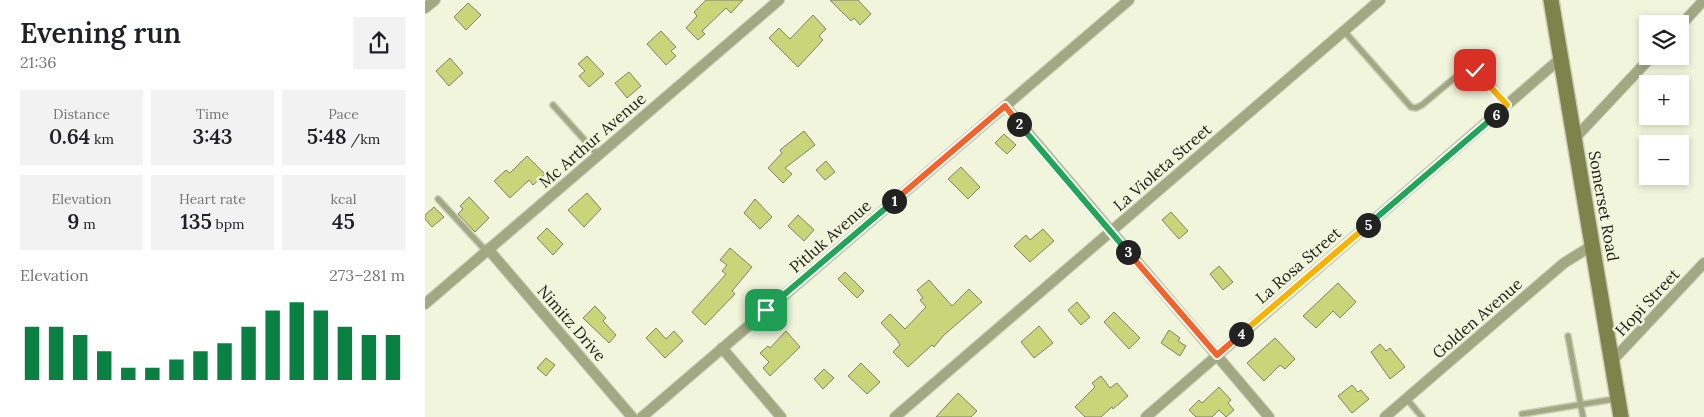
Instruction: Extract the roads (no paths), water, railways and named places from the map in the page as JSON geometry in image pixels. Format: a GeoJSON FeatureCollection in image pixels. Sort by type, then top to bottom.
{"type":"FeatureCollection","features":[{"type":"Feature","properties":{"kind":"main road","name":"Somerset Road"},"geometry":{"type":"LineString","coordinates":[[1551,0],[1621,417]]}},
{"type":"Feature","properties":{"kind":"street"},"geometry":{"type":"LineString","coordinates":[[425,8],[435,0]]}},
{"type":"Feature","properties":{"kind":"street","name":"Mc Arthur Avenue"},"geometry":{"type":"LineString","coordinates":[[425,304],[779,0]]}},
{"type":"Feature","properties":{"kind":"street","name":"Pitluk Avenue"},"geometry":{"type":"LineString","coordinates":[[642,417],[1129,0]]}},
{"type":"Feature","properties":{"kind":"street","name":"La Violeta Street"},"geometry":{"type":"LineString","coordinates":[[895,417],[1380,0]]}},
{"type":"Feature","properties":{"kind":"street"},"geometry":{"type":"LineString","coordinates":[[1689,16],[1704,0]]}},
{"type":"Feature","properties":{"kind":"street","name":"La Rosa Street"},"geometry":{"type":"LineString","coordinates":[[1146,417],[1561,58]]}},
{"type":"Feature","properties":{"kind":"street"},"geometry":{"type":"LineString","coordinates":[[1575,138],[1643,65]]}},
{"type":"Feature","properties":{"kind":"street"},"geometry":{"type":"LineString","coordinates":[[1005,106],[1269,417]]}},
{"type":"Feature","properties":{"kind":"street","name":"Golden Avenue"},"geometry":{"type":"LineString","coordinates":[[1385,417],[1563,263],[1593,245]]}},
{"type":"Feature","properties":{"kind":"street","name":"Nimitz Drive"},"geometry":{"type":"LineString","coordinates":[[487,250],[632,417]]}},
{"type":"Feature","properties":{"kind":"street","name":"Hopi Street"},"geometry":{"type":"LineString","coordinates":[[1612,361],[1704,263]]}},
{"type":"Feature","properties":{"kind":"street"},"geometry":{"type":"LineString","coordinates":[[722,348],[781,417]]}},
{"type":"Feature","properties":{"kind":"lane"},"geometry":{"type":"LineString","coordinates":[[1344,31],[1411,107],[1416,108],[1422,105],[1464,70],[1468,69],[1481,74],[1507,105]]}},
{"type":"Feature","properties":{"kind":"lane"},"geometry":{"type":"LineString","coordinates":[[553,105],[598,155]]}},
{"type":"Feature","properties":{"kind":"lane"},"geometry":{"type":"LineString","coordinates":[[438,199],[487,250]]}},
{"type":"Feature","properties":{"kind":"lane"},"geometry":{"type":"LineString","coordinates":[[1568,336],[1583,417]]}},
{"type":"Feature","properties":{"kind":"lane"},"geometry":{"type":"LineString","coordinates":[[1407,398],[1422,417]]}},
{"type":"Feature","properties":{"kind":"lane"},"geometry":{"type":"LineString","coordinates":[[1522,414],[1618,399]]}}]}
